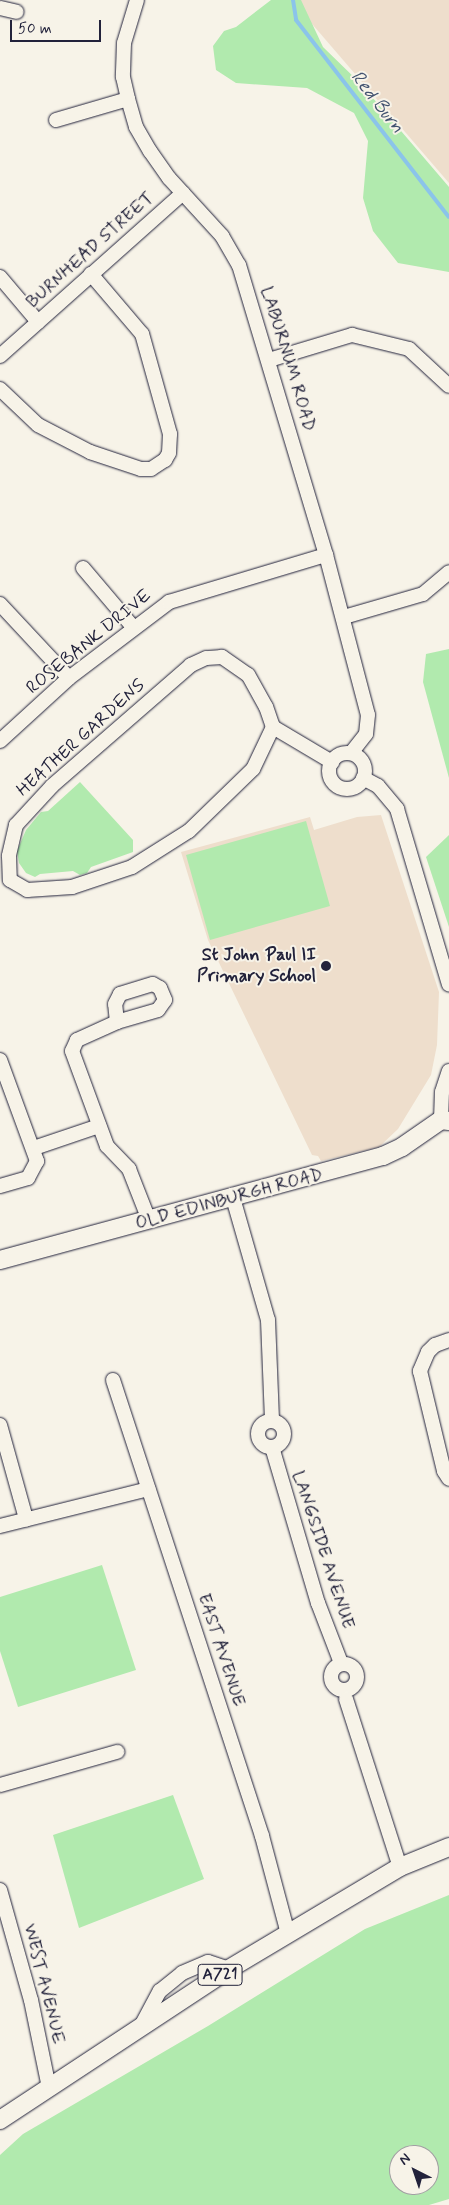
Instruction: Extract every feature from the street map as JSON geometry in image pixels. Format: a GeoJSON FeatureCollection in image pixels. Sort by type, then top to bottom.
{"type":"FeatureCollection","features":[{"type":"Feature","properties":{"kind":"main road","name":"OLD EDINBURGH ROAD"},"geometry":{"type":"LineString","coordinates":[[0,1260],[383,1156],[402,1147],[445,1120]]}},
{"type":"Feature","properties":{"kind":"main road","name":"A721"},"geometry":{"type":"LineString","coordinates":[[0,2120],[229,1969],[400,1867],[449,1847]]}},
{"type":"Feature","properties":{"kind":"street","name":"LABURNUM ROAD"},"geometry":{"type":"LineString","coordinates":[[137,0],[124,43],[123,77],[136,127],[150,151],[183,193],[222,236],[239,265],[269,360],[344,617],[368,715],[366,734],[351,753],[340,754],[332,762]]}},
{"type":"Feature","properties":{"kind":"street"},"geometry":{"type":"LineString","coordinates":[[0,8],[16,12]]}},
{"type":"Feature","properties":{"kind":"street"},"geometry":{"type":"LineString","coordinates":[[56,120],[128,99]]}},
{"type":"Feature","properties":{"kind":"street","name":"BURNHEAD STREET"},"geometry":{"type":"LineString","coordinates":[[0,356],[183,193]]}},
{"type":"Feature","properties":{"kind":"street"},"geometry":{"type":"LineString","coordinates":[[0,389],[38,425],[90,452],[141,469],[151,470],[165,460],[169,453],[170,434],[142,334],[91,274]]}},
{"type":"Feature","properties":{"kind":"street"},"geometry":{"type":"LineString","coordinates":[[0,277],[38,322]]}},
{"type":"Feature","properties":{"kind":"street"},"geometry":{"type":"LineString","coordinates":[[269,360],[352,335],[409,349],[449,386]]}},
{"type":"Feature","properties":{"kind":"street","name":"ROSEBANK DRIVE"},"geometry":{"type":"LineString","coordinates":[[0,740],[69,678],[133,626],[169,602],[326,554]]}},
{"type":"Feature","properties":{"kind":"street"},"geometry":{"type":"LineString","coordinates":[[83,568],[133,626]]}},
{"type":"Feature","properties":{"kind":"street"},"geometry":{"type":"LineString","coordinates":[[344,617],[423,594],[449,572]]}},
{"type":"Feature","properties":{"kind":"street"},"geometry":{"type":"LineString","coordinates":[[0,604],[69,678]]}},
{"type":"Feature","properties":{"kind":"street","name":"HEATHER GARDENS"},"geometry":{"type":"LineString","coordinates":[[222,657],[248,675],[266,707],[273,728],[253,769],[189,831],[132,866],[72,887],[26,890],[5,883],[16,825],[52,786],[191,665],[206,658],[222,657]]}},
{"type":"Feature","properties":{"kind":"street"},"geometry":{"type":"LineString","coordinates":[[273,728],[332,762],[331,778],[338,786],[352,788],[364,778]]}},
{"type":"Feature","properties":{"kind":"street"},"geometry":{"type":"LineString","coordinates":[[351,753],[363,763],[364,778]]}},
{"type":"Feature","properties":{"kind":"street"},"geometry":{"type":"LineString","coordinates":[[364,778],[378,786],[397,809],[449,984]]}},
{"type":"Feature","properties":{"kind":"street"},"geometry":{"type":"LineString","coordinates":[[117,1022],[77,1040],[72,1051],[98,1126],[107,1146],[129,1169],[149,1220]]}},
{"type":"Feature","properties":{"kind":"street"},"geometry":{"type":"LineString","coordinates":[[0,1060],[34,1148],[35,1170],[28,1178],[0,1186]]}},
{"type":"Feature","properties":{"kind":"street"},"geometry":{"type":"LineString","coordinates":[[445,1120],[442,1092],[449,1071]]}},
{"type":"Feature","properties":{"kind":"street"},"geometry":{"type":"LineString","coordinates":[[34,1148],[98,1126]]}},
{"type":"Feature","properties":{"kind":"street"},"geometry":{"type":"LineString","coordinates":[[233,1198],[268,1320],[272,1420]]}},
{"type":"Feature","properties":{"kind":"street"},"geometry":{"type":"LineString","coordinates":[[449,1340],[435,1345],[428,1352],[420,1371],[444,1470],[449,1479]]}},
{"type":"Feature","properties":{"kind":"street","name":"EAST AVENUE"},"geometry":{"type":"LineString","coordinates":[[113,1380],[262,1836],[288,1934]]}},
{"type":"Feature","properties":{"kind":"street"},"geometry":{"type":"LineString","coordinates":[[272,1420],[278,1423],[284,1432],[283,1439],[272,1447],[259,1441],[257,1434],[259,1427],[272,1420]]}},
{"type":"Feature","properties":{"kind":"street"},"geometry":{"type":"LineString","coordinates":[[0,1425],[26,1520]]}},
{"type":"Feature","properties":{"kind":"street","name":"LANGSIDE AVENUE"},"geometry":{"type":"LineString","coordinates":[[272,1447],[318,1603],[341,1663]]}},
{"type":"Feature","properties":{"kind":"street"},"geometry":{"type":"LineString","coordinates":[[0,1526],[148,1489]]}},
{"type":"Feature","properties":{"kind":"street"},"geometry":{"type":"LineString","coordinates":[[346,1699],[400,1867]]}},
{"type":"Feature","properties":{"kind":"street"},"geometry":{"type":"LineString","coordinates":[[0,1785],[117,1752]]}},
{"type":"Feature","properties":{"kind":"street","name":"WEST AVENUE"},"geometry":{"type":"LineString","coordinates":[[0,1890],[31,2000],[49,2088]]}},
{"type":"Feature","properties":{"kind":"shaded area"},"geometry":{"type":"Polygon","coordinates":[[[298,0],[449,0],[449,183],[300,10],[298,0]]]}},
{"type":"Feature","properties":{"kind":"shaded area","name":"St John Paul II Primary School"},"geometry":{"type":"Polygon","coordinates":[[[381,815],[439,992],[437,1045],[431,1075],[398,1129],[379,1147],[321,1161],[318,1156],[312,1155],[208,940],[181,852],[310,817],[314,830],[357,817],[381,815]]]}},
{"type":"Feature","properties":{"kind":"green space"},"geometry":{"type":"Polygon","coordinates":[[[271,0],[301,0],[323,47],[360,83],[449,187],[449,272],[398,263],[373,231],[363,198],[368,141],[354,113],[307,88],[236,83],[216,70],[213,46],[224,31],[236,27],[271,0]]]}},
{"type":"Feature","properties":{"kind":"green space"},"geometry":{"type":"Polygon","coordinates":[[[449,649],[449,778],[423,682],[426,654],[449,649]]]}},
{"type":"Feature","properties":{"kind":"green space"},"geometry":{"type":"Polygon","coordinates":[[[80,782],[133,840],[133,852],[91,867],[87,873],[80,875],[73,871],[40,874],[35,877],[26,873],[19,863],[17,851],[26,830],[41,812],[48,811],[80,782]]]}},
{"type":"Feature","properties":{"kind":"green space"},"geometry":{"type":"Polygon","coordinates":[[[306,821],[330,906],[210,940],[186,855],[306,821]]]}},
{"type":"Feature","properties":{"kind":"green space"},"geometry":{"type":"Polygon","coordinates":[[[449,835],[449,927],[426,857],[449,835]]]}},
{"type":"Feature","properties":{"kind":"green space"},"geometry":{"type":"Polygon","coordinates":[[[102,1565],[136,1670],[18,1707],[0,1651],[0,1597],[102,1565]]]}},
{"type":"Feature","properties":{"kind":"green space"},"geometry":{"type":"Polygon","coordinates":[[[173,1795],[204,1879],[79,1928],[53,1835],[173,1795]]]}},
{"type":"Feature","properties":{"kind":"green space"},"geometry":{"type":"Polygon","coordinates":[[[449,1895],[449,2199],[429,2205],[0,2205],[0,2155],[23,2134],[208,2026],[365,1929],[449,1895]]]}},
{"type":"Feature","properties":{"kind":"waterway","name":"Red Burn"},"geometry":{"type":"LineString","coordinates":[[293,0],[296,20],[449,217]]}},
{"type":"Feature","properties":{"kind":"place","name":"St John Paul II Primary School"},"geometry":{"type":"Point","coordinates":[326,966]}}]}
